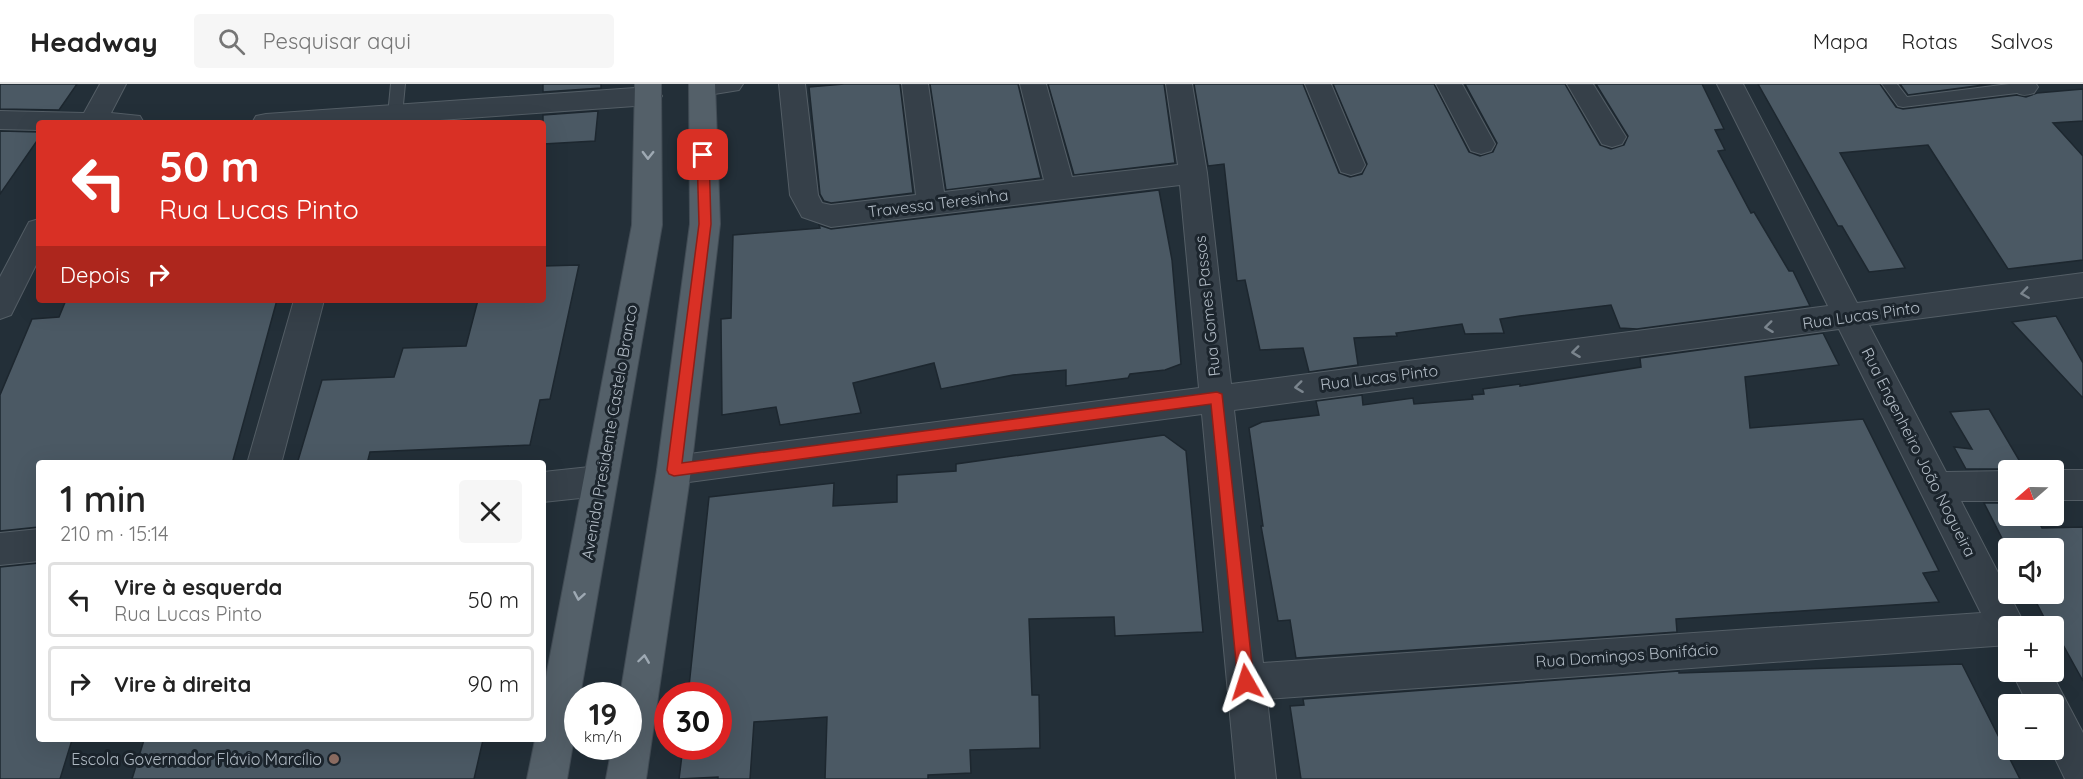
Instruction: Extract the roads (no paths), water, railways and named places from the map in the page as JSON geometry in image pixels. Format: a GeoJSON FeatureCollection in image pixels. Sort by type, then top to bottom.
{"type":"FeatureCollection","features":[{"type":"Feature","properties":{"kind":"main road"},"geometry":{"type":"LineString","coordinates":[[626,779],[674,470],[705,224],[711,85]]}},
{"type":"Feature","properties":{"kind":"main road","name":"Avenida Presidente Castelo Branco"},"geometry":{"type":"LineString","coordinates":[[547,779],[599,480],[647,225],[648,90]]}},
{"type":"Feature","properties":{"kind":"street"},"geometry":{"type":"LineString","coordinates":[[94,120],[113,84]]}},
{"type":"Feature","properties":{"kind":"street","name":"Travessa Teresinha"},"geometry":{"type":"LineString","coordinates":[[792,84],[804,195],[812,210],[831,216],[1193,173]]}},
{"type":"Feature","properties":{"kind":"street"},"geometry":{"type":"LineString","coordinates":[[915,84],[931,204]]}},
{"type":"Feature","properties":{"kind":"street"},"geometry":{"type":"LineString","coordinates":[[1033,84],[1060,188]]}},
{"type":"Feature","properties":{"kind":"street","name":"Rua Gomes Passos"},"geometry":{"type":"LineString","coordinates":[[1179,84],[1193,173],[1256,779]]}},
{"type":"Feature","properties":{"kind":"street"},"geometry":{"type":"LineString","coordinates":[[1318,84],[1351,165]]}},
{"type":"Feature","properties":{"kind":"street"},"geometry":{"type":"LineString","coordinates":[[1449,84],[1481,144]]}},
{"type":"Feature","properties":{"kind":"street"},"geometry":{"type":"LineString","coordinates":[[1580,84],[1612,137]]}},
{"type":"Feature","properties":{"kind":"street","name":"Rua Engenheiro João Nogueira"},"geometry":{"type":"LineString","coordinates":[[1730,84],[2002,616]]}},
{"type":"Feature","properties":{"kind":"street"},"geometry":{"type":"LineString","coordinates":[[364,120],[648,90]]}},
{"type":"Feature","properties":{"kind":"street"},"geometry":{"type":"LineString","coordinates":[[0,120],[36,121]]}},
{"type":"Feature","properties":{"kind":"street"},"geometry":{"type":"LineString","coordinates":[[0,307],[36,236]]}},
{"type":"Feature","properties":{"kind":"street","name":"Rua Lucas Pinto"},"geometry":{"type":"LineString","coordinates":[[674,470],[2083,285]]}},
{"type":"Feature","properties":{"kind":"street"},"geometry":{"type":"LineString","coordinates":[[265,460],[308,303]]}},
{"type":"Feature","properties":{"kind":"street"},"geometry":{"type":"LineString","coordinates":[[546,487],[599,480]]}},
{"type":"Feature","properties":{"kind":"street"},"geometry":{"type":"LineString","coordinates":[[2064,485],[2083,485]]}},
{"type":"Feature","properties":{"kind":"street"},"geometry":{"type":"LineString","coordinates":[[1935,487],[1998,486]]}},
{"type":"Feature","properties":{"kind":"street"},"geometry":{"type":"LineString","coordinates":[[0,549],[36,545]]}},
{"type":"Feature","properties":{"kind":"street","name":"Rua Domingos Bonifácio"},"geometry":{"type":"LineString","coordinates":[[1246,682],[1998,629]]}},
{"type":"Feature","properties":{"kind":"street"},"geometry":{"type":"LineString","coordinates":[[2064,736],[2083,774]]}},
{"type":"Feature","properties":{"kind":"lane"},"geometry":{"type":"LineString","coordinates":[[395,115],[398,84]]}},
{"type":"Feature","properties":{"kind":"lane"},"geometry":{"type":"LineString","coordinates":[[1889,84],[1903,102],[2023,85]]}},
{"type":"Feature","properties":{"kind":"place","name":"Escola Governador Flávio Marcílio"},"geometry":{"type":"Point","coordinates":[334,759]}}]}
